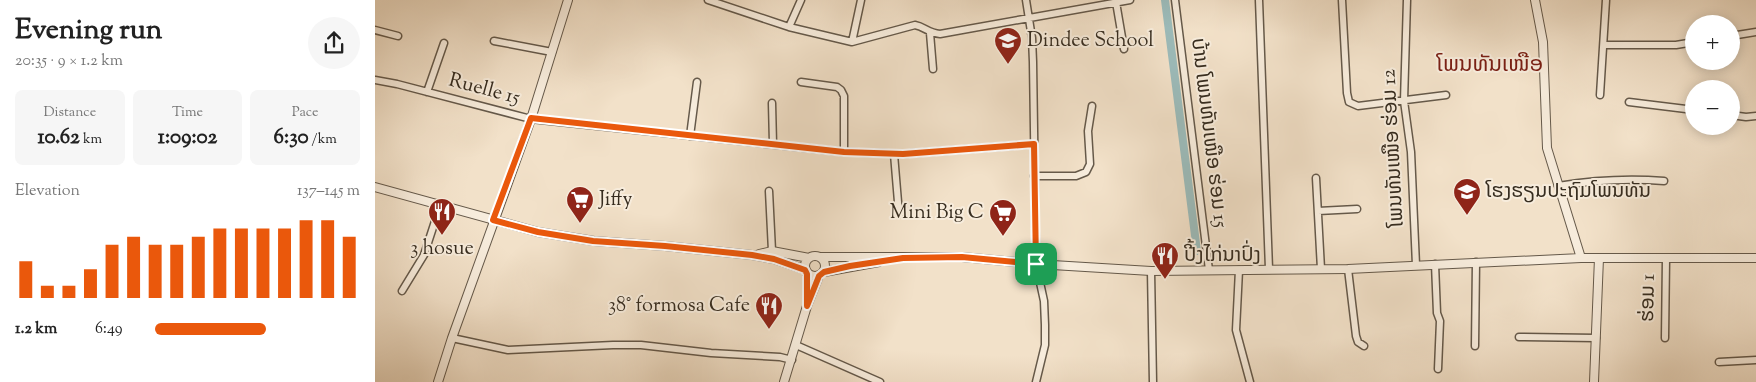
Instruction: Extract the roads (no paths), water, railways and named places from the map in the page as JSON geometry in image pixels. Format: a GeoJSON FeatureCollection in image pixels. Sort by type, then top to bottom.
{"type":"FeatureCollection","features":[{"type":"Feature","properties":{"kind":"street"},"geometry":{"type":"LineString","coordinates":[[438,382],[451,338],[531,118],[568,0]]}},
{"type":"Feature","properties":{"kind":"street"},"geometry":{"type":"LineString","coordinates":[[709,0],[789,27],[852,42],[915,26],[922,27],[930,34],[940,34],[1130,0]]}},
{"type":"Feature","properties":{"kind":"street"},"geometry":{"type":"LineString","coordinates":[[789,27],[801,0]]}},
{"type":"Feature","properties":{"kind":"street"},"geometry":{"type":"LineString","coordinates":[[852,42],[861,0]]}},
{"type":"Feature","properties":{"kind":"street"},"geometry":{"type":"LineString","coordinates":[[1025,0],[1029,19],[1033,62],[1036,264],[1044,301],[1045,325],[1045,345],[1036,382]]}},
{"type":"Feature","properties":{"kind":"street","name":"ບ້ານ ໂພນທັນເໜືອ ຮ່ອມ 15"},"geometry":{"type":"LineString","coordinates":[[1175,0],[1209,270]]}},
{"type":"Feature","properties":{"kind":"street"},"geometry":{"type":"LineString","coordinates":[[1259,0],[1269,269]]}},
{"type":"Feature","properties":{"kind":"street"},"geometry":{"type":"LineString","coordinates":[[1342,0],[1349,102],[1359,106],[1403,102],[1446,95]]}},
{"type":"Feature","properties":{"kind":"street","name":"ໂພນທັນເໜືອ ຮ່ອມ 12"},"geometry":{"type":"LineString","coordinates":[[1407,0],[1403,102],[1411,152],[1416,265]]}},
{"type":"Feature","properties":{"kind":"street"},"geometry":{"type":"LineString","coordinates":[[1535,0],[1543,42],[1547,148],[1581,258]]}},
{"type":"Feature","properties":{"kind":"street"},"geometry":{"type":"LineString","coordinates":[[1600,94],[1606,0]]}},
{"type":"Feature","properties":{"kind":"street"},"geometry":{"type":"LineString","coordinates":[[1116,2],[1124,49]]}},
{"type":"Feature","properties":{"kind":"street"},"geometry":{"type":"LineString","coordinates":[[375,30],[398,36]]}},
{"type":"Feature","properties":{"kind":"street"},"geometry":{"type":"LineString","coordinates":[[1740,35],[1756,32]]}},
{"type":"Feature","properties":{"kind":"street"},"geometry":{"type":"LineString","coordinates":[[930,34],[933,69]]}},
{"type":"Feature","properties":{"kind":"street"},"geometry":{"type":"LineString","coordinates":[[494,41],[551,52]]}},
{"type":"Feature","properties":{"kind":"street"},"geometry":{"type":"LineString","coordinates":[[427,92],[444,43]]}},
{"type":"Feature","properties":{"kind":"street"},"geometry":{"type":"LineString","coordinates":[[1604,45],[1685,44]]}},
{"type":"Feature","properties":{"kind":"street","name":"Ruelle 15"},"geometry":{"type":"LineString","coordinates":[[375,80],[531,118],[844,152],[895,154],[1034,144]]}},
{"type":"Feature","properties":{"kind":"street"},"geometry":{"type":"LineString","coordinates":[[690,136],[697,82]]}},
{"type":"Feature","properties":{"kind":"street"},"geometry":{"type":"LineString","coordinates":[[801,82],[837,87],[841,90],[844,96],[844,152]]}},
{"type":"Feature","properties":{"kind":"street"},"geometry":{"type":"LineString","coordinates":[[1629,102],[1685,109]]}},
{"type":"Feature","properties":{"kind":"street"},"geometry":{"type":"LineString","coordinates":[[772,103],[773,144]]}},
{"type":"Feature","properties":{"kind":"street"},"geometry":{"type":"LineString","coordinates":[[1034,176],[1076,176],[1086,172],[1090,164],[1088,131],[1092,106]]}},
{"type":"Feature","properties":{"kind":"street"},"geometry":{"type":"LineString","coordinates":[[1740,116],[1756,116]]}},
{"type":"Feature","properties":{"kind":"street"},"geometry":{"type":"LineString","coordinates":[[895,154],[899,214]]}},
{"type":"Feature","properties":{"kind":"street"},"geometry":{"type":"LineString","coordinates":[[1316,178],[1321,268]]}},
{"type":"Feature","properties":{"kind":"street"},"geometry":{"type":"LineString","coordinates":[[1558,186],[1590,181],[1631,179],[1665,181]]}},
{"type":"Feature","properties":{"kind":"street"},"geometry":{"type":"LineString","coordinates":[[375,187],[538,232],[593,241],[752,255],[774,259],[806,272],[813,277],[903,258]]}},
{"type":"Feature","properties":{"kind":"street"},"geometry":{"type":"LineString","coordinates":[[769,191],[772,252]]}},
{"type":"Feature","properties":{"kind":"street"},"geometry":{"type":"LineString","coordinates":[[402,290],[423,255],[440,206]]}},
{"type":"Feature","properties":{"kind":"street"},"geometry":{"type":"LineString","coordinates":[[1318,211],[1357,209]]}},
{"type":"Feature","properties":{"kind":"street"},"geometry":{"type":"LineString","coordinates":[[752,255],[772,252],[809,258],[962,257],[1036,264],[1151,271],[1347,269],[1581,258],[1756,258]]}},
{"type":"Feature","properties":{"kind":"street"},"geometry":{"type":"LineString","coordinates":[[784,382],[797,345],[807,306],[826,265],[820,257]]}},
{"type":"Feature","properties":{"kind":"street"},"geometry":{"type":"LineString","coordinates":[[807,306],[805,263],[809,258]]}},
{"type":"Feature","properties":{"kind":"street"},"geometry":{"type":"LineString","coordinates":[[1594,382],[1599,258]]}},
{"type":"Feature","properties":{"kind":"street","name":"ຮ່ອມ 1"},"geometry":{"type":"LineString","coordinates":[[1665,259],[1665,338]]}},
{"type":"Feature","properties":{"kind":"street"},"geometry":{"type":"LineString","coordinates":[[1475,346],[1476,262]]}},
{"type":"Feature","properties":{"kind":"street"},"geometry":{"type":"LineString","coordinates":[[1435,264],[1437,313],[1440,321],[1438,369]]}},
{"type":"Feature","properties":{"kind":"street"},"geometry":{"type":"LineString","coordinates":[[1347,269],[1356,336],[1358,342],[1363,346]]}},
{"type":"Feature","properties":{"kind":"street"},"geometry":{"type":"LineString","coordinates":[[1239,270],[1236,330],[1250,382]]}},
{"type":"Feature","properties":{"kind":"street"},"geometry":{"type":"LineString","coordinates":[[1151,271],[1153,382]]}},
{"type":"Feature","properties":{"kind":"street"},"geometry":{"type":"LineString","coordinates":[[1519,336],[1596,338]]}},
{"type":"Feature","properties":{"kind":"street"},"geometry":{"type":"LineString","coordinates":[[451,338],[508,350],[613,344],[780,357],[792,360]]}},
{"type":"Feature","properties":{"kind":"street"},"geometry":{"type":"LineString","coordinates":[[797,345],[880,382]]}},
{"type":"Feature","properties":{"kind":"street"},"geometry":{"type":"LineString","coordinates":[[1719,362],[1756,360]]}},
{"type":"Feature","properties":{"kind":"waterway"},"geometry":{"type":"LineString","coordinates":[[1165,0],[1197,251]]}},
{"type":"Feature","properties":{"kind":"place","name":"Dindee School"},"geometry":{"type":"Point","coordinates":[1008,65]}},
{"type":"Feature","properties":{"kind":"place","name":"ໂຮງຮຽນປະຖົມໂພນທັນ"},"geometry":{"type":"Point","coordinates":[1467,216]}},
{"type":"Feature","properties":{"kind":"place","name":"Jiffy"},"geometry":{"type":"Point","coordinates":[580,224]}},
{"type":"Feature","properties":{"kind":"place","name":"3 hosue"},"geometry":{"type":"Point","coordinates":[442,236]}},
{"type":"Feature","properties":{"kind":"place","name":"Mini Big C"},"geometry":{"type":"Point","coordinates":[1003,237]}},
{"type":"Feature","properties":{"kind":"place","name":"ປີ້ງໄກ່ນາປົ່ງ"},"geometry":{"type":"Point","coordinates":[1165,280]}},
{"type":"Feature","properties":{"kind":"place","name":"38° formosa Cafe"},"geometry":{"type":"Point","coordinates":[769,330]}},
{"type":"Feature","properties":{"kind":"district","name":"ໂພນທັນເໜືອ"},"geometry":{"type":"Point","coordinates":[1490,66]}}]}
